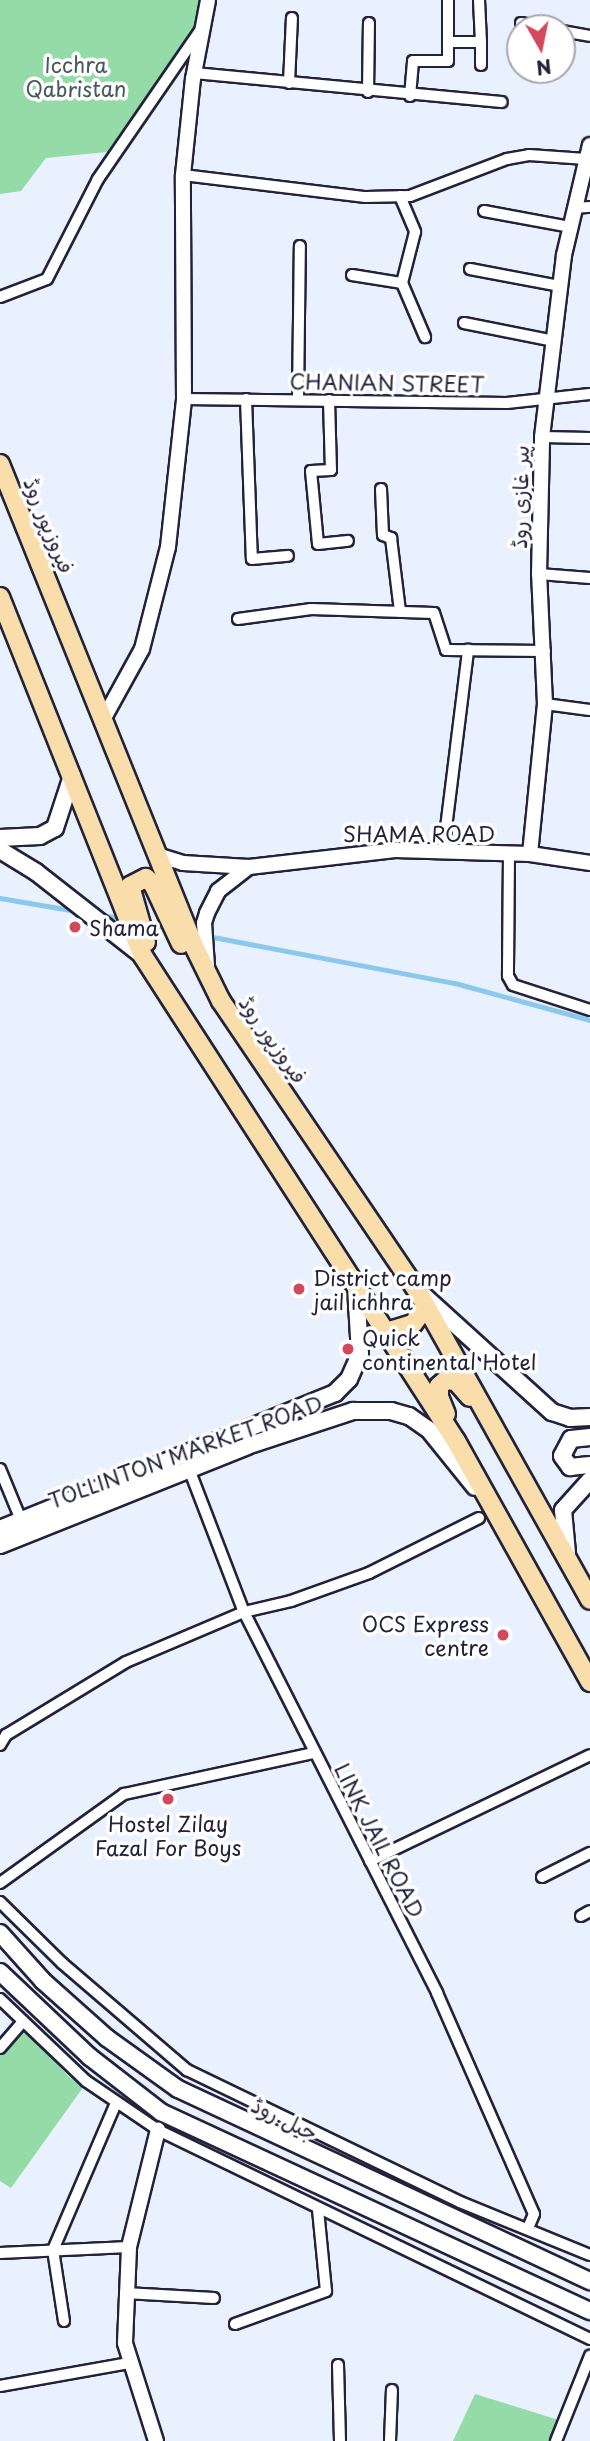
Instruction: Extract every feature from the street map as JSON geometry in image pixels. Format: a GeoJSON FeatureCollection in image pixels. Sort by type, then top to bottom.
{"type":"FeatureCollection","features":[{"type":"Feature","properties":{"kind":"main road","name":"فیروزپور روڈ"},"geometry":{"type":"LineString","coordinates":[[0,464],[185,924],[199,946],[221,1001],[421,1298],[590,1600]]}},
{"type":"Feature","properties":{"kind":"main road"},"geometry":{"type":"LineString","coordinates":[[2,606],[72,776],[124,917],[128,939]]}},
{"type":"Feature","properties":{"kind":"main road"},"geometry":{"type":"LineString","coordinates":[[0,838],[40,836],[55,828],[72,776]]}},
{"type":"Feature","properties":{"kind":"main road"},"geometry":{"type":"LineString","coordinates":[[0,850],[128,939],[143,956],[456,1441],[505,1524],[590,1682]]}},
{"type":"Feature","properties":{"kind":"main road"},"geometry":{"type":"LineString","coordinates":[[158,983],[131,893],[130,886],[137,879],[146,878],[153,884],[186,954],[221,1001]]}},
{"type":"Feature","properties":{"kind":"main road","name":"TOLLINTON MARKET ROAD"},"geometry":{"type":"LineString","coordinates":[[0,1529],[344,1387],[355,1369],[362,1342],[356,1286]]}},
{"type":"Feature","properties":{"kind":"main road"},"geometry":{"type":"LineString","coordinates":[[386,1332],[413,1324],[421,1298],[552,1412],[570,1418],[590,1417]]}},
{"type":"Feature","properties":{"kind":"main road"},"geometry":{"type":"LineString","coordinates":[[456,1441],[439,1397],[439,1386],[446,1380],[456,1381],[464,1390],[506,1448]]}},
{"type":"Feature","properties":{"kind":"main road","name":"TOLLINTON MARKET ROAD"},"geometry":{"type":"LineString","coordinates":[[0,1545],[247,1446],[353,1411],[391,1411],[409,1416],[429,1430],[505,1524]]}},
{"type":"Feature","properties":{"kind":"main road"},"geometry":{"type":"LineString","coordinates":[[241,1430],[247,1446]]}},
{"type":"Feature","properties":{"kind":"main road"},"geometry":{"type":"LineString","coordinates":[[590,1437],[571,1439],[562,1456],[570,1467],[590,1465]]}},
{"type":"Feature","properties":{"kind":"main road"},"geometry":{"type":"LineString","coordinates":[[567,1556],[563,1510],[590,1480]]}},
{"type":"Feature","properties":{"kind":"main road","name":"جیل روڈ"},"geometry":{"type":"LineString","coordinates":[[0,1933],[43,1981],[107,2038],[178,2089],[590,2281]]}},
{"type":"Feature","properties":{"kind":"main road"},"geometry":{"type":"LineString","coordinates":[[0,1972],[90,2057],[161,2112],[590,2311]]}},
{"type":"Feature","properties":{"kind":"street"},"geometry":{"type":"LineString","coordinates":[[104,718],[142,649],[159,586],[184,399],[183,175],[194,73],[208,0]]}},
{"type":"Feature","properties":{"kind":"street"},"geometry":{"type":"LineString","coordinates":[[410,96],[412,62],[447,63],[448,0]]}},
{"type":"Feature","properties":{"kind":"street"},"geometry":{"type":"LineString","coordinates":[[479,0],[481,65]]}},
{"type":"Feature","properties":{"kind":"street"},"geometry":{"type":"LineString","coordinates":[[289,83],[292,18]]}},
{"type":"Feature","properties":{"kind":"street"},"geometry":{"type":"LineString","coordinates":[[368,92],[369,23]]}},
{"type":"Feature","properties":{"kind":"street"},"geometry":{"type":"LineString","coordinates":[[0,297],[47,279],[98,179],[201,29]]}},
{"type":"Feature","properties":{"kind":"street"},"geometry":{"type":"LineString","coordinates":[[449,42],[481,43]]}},
{"type":"Feature","properties":{"kind":"street"},"geometry":{"type":"LineString","coordinates":[[194,73],[410,96],[502,102]]}},
{"type":"Feature","properties":{"kind":"street"},"geometry":{"type":"LineString","coordinates":[[183,175],[366,197],[400,196],[507,159],[588,152]]}},
{"type":"Feature","properties":{"kind":"street","name":"پیر غازی روڈ"},"geometry":{"type":"LineString","coordinates":[[530,854],[545,704],[545,651],[539,574],[545,400],[570,227],[588,152]]}},
{"type":"Feature","properties":{"kind":"street"},"geometry":{"type":"LineString","coordinates":[[400,196],[415,232],[402,284],[425,337]]}},
{"type":"Feature","properties":{"kind":"street"},"geometry":{"type":"LineString","coordinates":[[574,208],[590,207]]}},
{"type":"Feature","properties":{"kind":"street"},"geometry":{"type":"LineString","coordinates":[[484,211],[570,227]]}},
{"type":"Feature","properties":{"kind":"street"},"geometry":{"type":"LineString","coordinates":[[298,399],[299,246]]}},
{"type":"Feature","properties":{"kind":"street"},"geometry":{"type":"LineString","coordinates":[[470,269],[561,286]]}},
{"type":"Feature","properties":{"kind":"street"},"geometry":{"type":"LineString","coordinates":[[352,275],[402,284]]}},
{"type":"Feature","properties":{"kind":"street"},"geometry":{"type":"LineString","coordinates":[[464,323],[554,341]]}},
{"type":"Feature","properties":{"kind":"street","name":"CHANIAN STREET"},"geometry":{"type":"LineString","coordinates":[[184,399],[545,400],[590,394]]}},
{"type":"Feature","properties":{"kind":"street"},"geometry":{"type":"LineString","coordinates":[[246,399],[253,559],[288,556]]}},
{"type":"Feature","properties":{"kind":"street"},"geometry":{"type":"LineString","coordinates":[[329,400],[331,470],[311,471],[318,544],[348,541]]}},
{"type":"Feature","properties":{"kind":"street"},"geometry":{"type":"LineString","coordinates":[[542,437],[590,438]]}},
{"type":"Feature","properties":{"kind":"street"},"geometry":{"type":"LineString","coordinates":[[382,489],[383,535],[391,538],[400,611]]}},
{"type":"Feature","properties":{"kind":"street"},"geometry":{"type":"LineString","coordinates":[[539,574],[590,578]]}},
{"type":"Feature","properties":{"kind":"street"},"geometry":{"type":"LineString","coordinates":[[238,619],[312,609],[436,614],[443,648],[545,651]]}},
{"type":"Feature","properties":{"kind":"street"},"geometry":{"type":"LineString","coordinates":[[443,852],[468,650]]}},
{"type":"Feature","properties":{"kind":"street"},"geometry":{"type":"LineString","coordinates":[[545,704],[590,710]]}},
{"type":"Feature","properties":{"kind":"street","name":"SHAMA ROAD"},"geometry":{"type":"LineString","coordinates":[[157,855],[184,863],[249,867],[347,852],[530,854],[590,863]]}},
{"type":"Feature","properties":{"kind":"street"},"geometry":{"type":"LineString","coordinates":[[509,855],[508,976],[521,992],[590,1010]]}},
{"type":"Feature","properties":{"kind":"street","name":"SHAMA ROAD"},"geometry":{"type":"LineString","coordinates":[[199,946],[204,923],[218,891],[249,867]]}},
{"type":"Feature","properties":{"kind":"street"},"geometry":{"type":"LineString","coordinates":[[0,1469],[20,1520]]}},
{"type":"Feature","properties":{"kind":"street","name":"LINK JAIL ROAD"},"geometry":{"type":"LineString","coordinates":[[189,1469],[244,1612],[437,1993],[534,2214],[528,2228]]}},
{"type":"Feature","properties":{"kind":"street"},"geometry":{"type":"LineString","coordinates":[[0,1745],[6,1735],[107,1672],[244,1612],[291,1601],[369,1573],[479,1518]]}},
{"type":"Feature","properties":{"kind":"street"},"geometry":{"type":"LineString","coordinates":[[0,1883],[124,1794],[314,1753]]}},
{"type":"Feature","properties":{"kind":"street"},"geometry":{"type":"LineString","coordinates":[[370,1861],[590,1755]]}},
{"type":"Feature","properties":{"kind":"street"},"geometry":{"type":"LineString","coordinates":[[542,1877],[590,1853]]}},
{"type":"Feature","properties":{"kind":"street"},"geometry":{"type":"LineString","coordinates":[[0,1902],[62,1963],[187,2070],[460,2202],[590,2255]]}},
{"type":"Feature","properties":{"kind":"street"},"geometry":{"type":"LineString","coordinates":[[0,1998],[115,2105],[158,2130],[590,2339]]}},
{"type":"Feature","properties":{"kind":"street"},"geometry":{"type":"LineString","coordinates":[[0,2048],[23,2022]]}},
{"type":"Feature","properties":{"kind":"street"},"geometry":{"type":"LineString","coordinates":[[64,2321],[53,2250],[115,2105]]}},
{"type":"Feature","properties":{"kind":"street"},"geometry":{"type":"LineString","coordinates":[[156,2441],[128,2363],[125,2294],[129,2247],[158,2130]]}},
{"type":"Feature","properties":{"kind":"street"},"geometry":{"type":"LineString","coordinates":[[235,2324],[326,2291],[318,2209]]}},
{"type":"Feature","properties":{"kind":"street"},"geometry":{"type":"LineString","coordinates":[[0,2253],[129,2247]]}},
{"type":"Feature","properties":{"kind":"street"},"geometry":{"type":"LineString","coordinates":[[125,2294],[214,2298]]}},
{"type":"Feature","properties":{"kind":"street"},"geometry":{"type":"LineString","coordinates":[[556,2441],[590,2356]]}},
{"type":"Feature","properties":{"kind":"street"},"geometry":{"type":"LineString","coordinates":[[0,2386],[128,2363]]}},
{"type":"Feature","properties":{"kind":"street"},"geometry":{"type":"LineString","coordinates":[[338,2365],[340,2441]]}},
{"type":"Feature","properties":{"kind":"street"},"geometry":{"type":"LineString","coordinates":[[390,2441],[392,2390]]}},
{"type":"Feature","properties":{"kind":"green space","name":"Icchra Qabristan"},"geometry":{"type":"Polygon","coordinates":[[[0,0],[208,0],[201,29],[117,151],[46,158],[21,191],[0,194],[0,0]]]}},
{"type":"Feature","properties":{"kind":"green space"},"geometry":{"type":"Polygon","coordinates":[[[22,2025],[69,2077],[84,2086],[11,2188],[0,2181],[0,2050],[22,2025]]]}},
{"type":"Feature","properties":{"kind":"green space"},"geometry":{"type":"Polygon","coordinates":[[[475,2394],[562,2421],[556,2441],[453,2441],[475,2394]]]}},
{"type":"Feature","properties":{"kind":"waterway"},"geometry":{"type":"LineString","coordinates":[[0,898],[76,911]]}},
{"type":"Feature","properties":{"kind":"waterway"},"geometry":{"type":"LineString","coordinates":[[102,915],[124,919]]}},
{"type":"Feature","properties":{"kind":"waterway"},"geometry":{"type":"LineString","coordinates":[[147,923],[169,928]]}},
{"type":"Feature","properties":{"kind":"waterway"},"geometry":{"type":"LineString","coordinates":[[208,936],[455,983],[590,1020]]}},
{"type":"Feature","properties":{"kind":"place","name":"Shama"},"geometry":{"type":"Point","coordinates":[75,927]}},
{"type":"Feature","properties":{"kind":"place","name":"District camp jail ichhra"},"geometry":{"type":"Point","coordinates":[299,1289]}},
{"type":"Feature","properties":{"kind":"place","name":"Quick continental Hotel"},"geometry":{"type":"Point","coordinates":[348,1349]}},
{"type":"Feature","properties":{"kind":"place","name":"OCS Express centre"},"geometry":{"type":"Point","coordinates":[503,1635]}},
{"type":"Feature","properties":{"kind":"place","name":"Hostel Zilay Fazal For Boys"},"geometry":{"type":"Point","coordinates":[168,1799]}}]}
